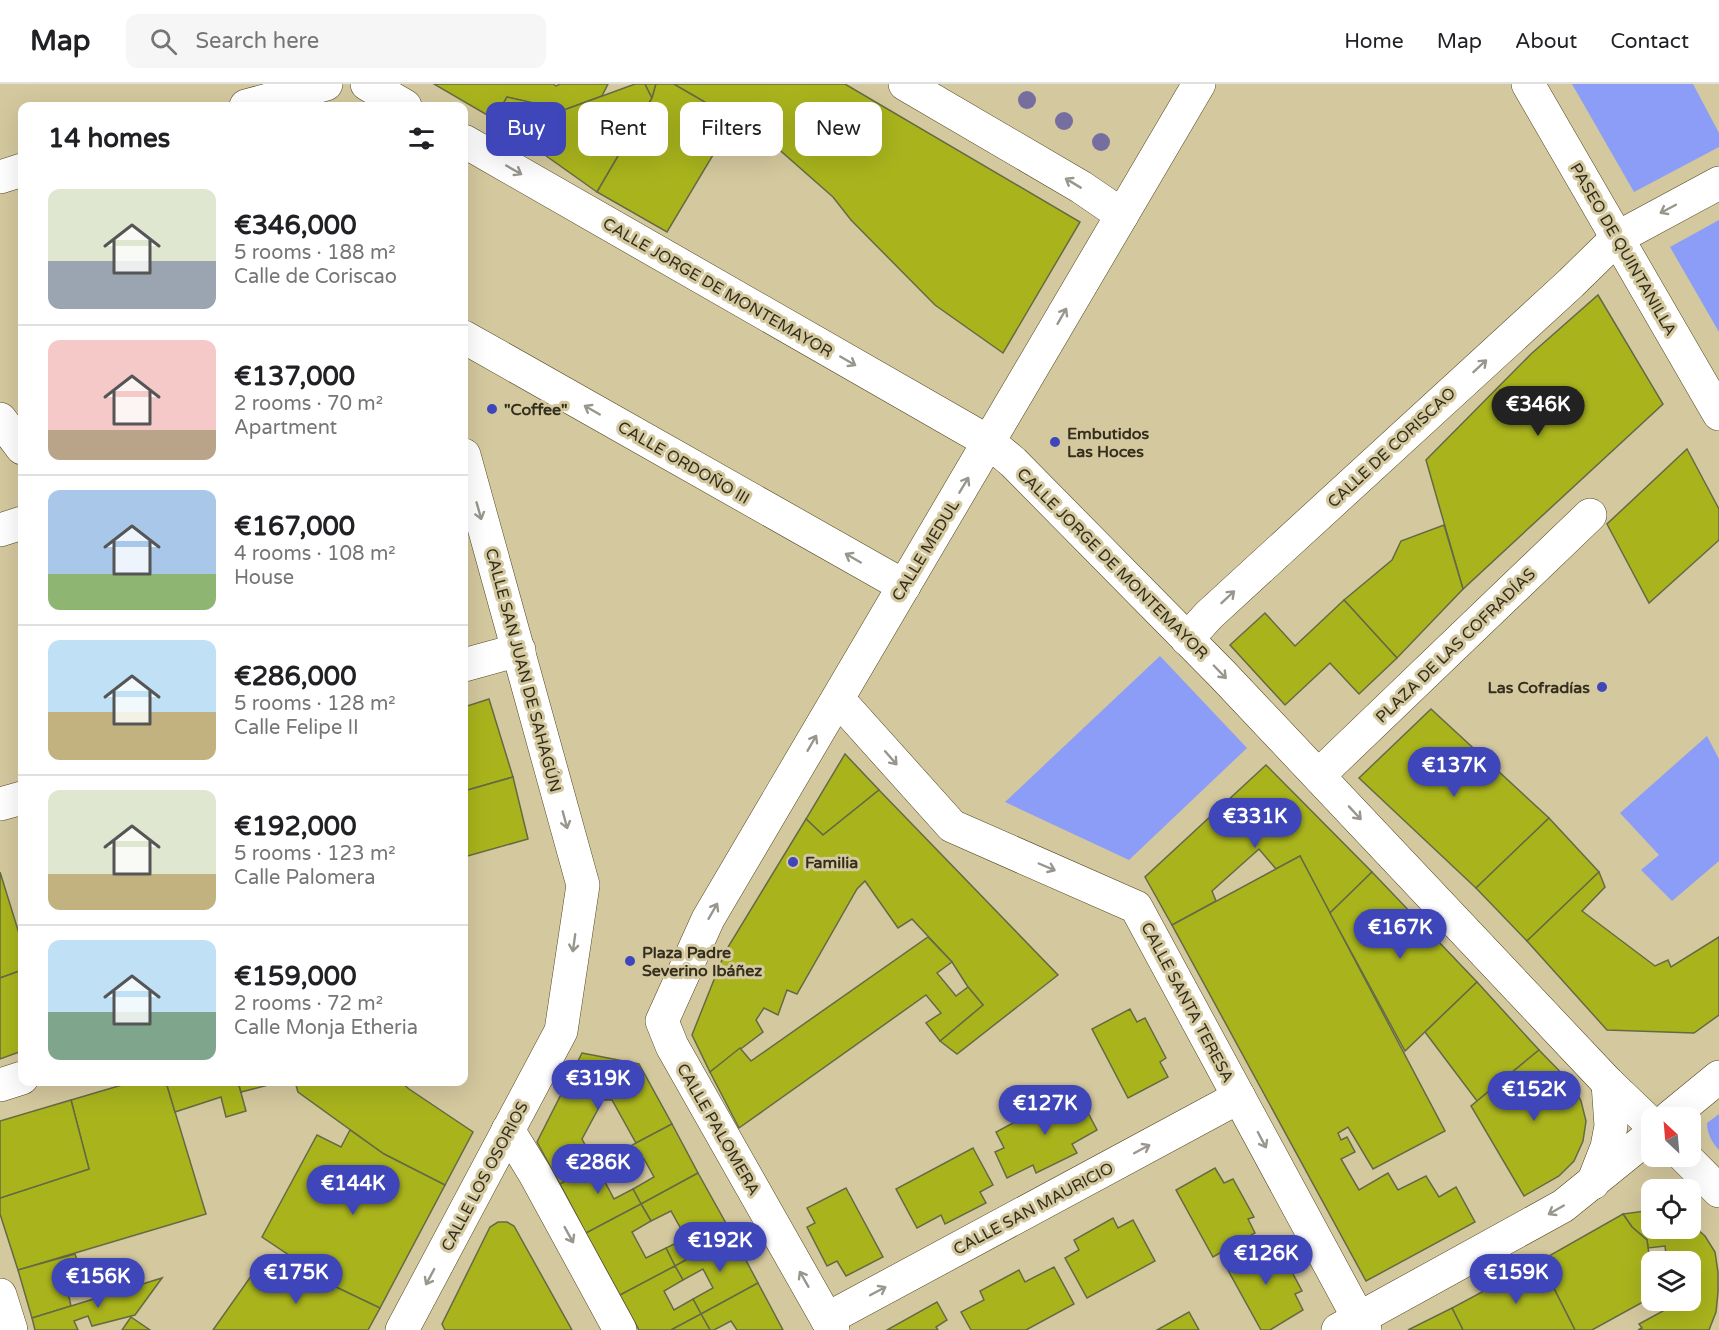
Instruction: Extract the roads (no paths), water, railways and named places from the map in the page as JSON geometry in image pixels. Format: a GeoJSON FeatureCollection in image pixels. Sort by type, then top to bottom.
{"type":"FeatureCollection","features":[{"type":"Feature","properties":{"kind":"street"},"geometry":{"type":"LineString","coordinates":[[261,102],[326,84]]}},
{"type":"Feature","properties":{"kind":"street"},"geometry":{"type":"LineString","coordinates":[[356,84],[361,102]]}},
{"type":"Feature","properties":{"kind":"street"},"geometry":{"type":"LineString","coordinates":[[367,84],[398,102]]}},
{"type":"Feature","properties":{"kind":"street"},"geometry":{"type":"LineString","coordinates":[[904,84],[1122,214]]}},
{"type":"Feature","properties":{"kind":"street","name":"CALLE MEDUL"},"geometry":{"type":"LineString","coordinates":[[662,1021],[708,919],[1199,84]]}},
{"type":"Feature","properties":{"kind":"street","name":"PASEO DE QUINTANILLA"},"geometry":{"type":"LineString","coordinates":[[1528,84],[1719,414]]}},
{"type":"Feature","properties":{"kind":"street","name":"CALLE JORGE DE MONTEMAYOR"},"geometry":{"type":"LineString","coordinates":[[468,143],[989,442],[1012,462],[1319,775],[1608,1083],[1641,1114]]}},
{"type":"Feature","properties":{"kind":"street"},"geometry":{"type":"LineString","coordinates":[[0,177],[18,172]]}},
{"type":"Feature","properties":{"kind":"street","name":"CALLE DE CORISCAO"},"geometry":{"type":"LineString","coordinates":[[1187,639],[1209,615],[1617,238],[1719,183]]}},
{"type":"Feature","properties":{"kind":"street","name":"CALLE ORDOÑO III"},"geometry":{"type":"LineString","coordinates":[[468,339],[904,586]]}},
{"type":"Feature","properties":{"kind":"street"},"geometry":{"type":"LineString","coordinates":[[0,419],[18,443]]}},
{"type":"Feature","properties":{"kind":"street","name":"CALLE SAN JUAN DE SAHAGÚN"},"geometry":{"type":"LineString","coordinates":[[468,469],[583,885],[563,1020]]}},
{"type":"Feature","properties":{"kind":"street","name":"PLAZA DE LAS COFRADÍAS"},"geometry":{"type":"LineString","coordinates":[[1319,775],[1590,515]]}},
{"type":"Feature","properties":{"kind":"street"},"geometry":{"type":"LineString","coordinates":[[0,530],[18,525]]}},
{"type":"Feature","properties":{"kind":"street"},"geometry":{"type":"LineString","coordinates":[[468,664],[519,650]]}},
{"type":"Feature","properties":{"kind":"street","name":"CALLE SANTA TERESA"},"geometry":{"type":"LineString","coordinates":[[838,699],[952,826],[1136,907],[1239,1097],[1354,1326]]}},
{"type":"Feature","properties":{"kind":"street"},"geometry":{"type":"LineString","coordinates":[[0,804],[18,799]]}},
{"type":"Feature","properties":{"kind":"street","name":"CALLE LOS OSORIOS"},"geometry":{"type":"LineString","coordinates":[[409,1326],[561,1031],[563,1020]]}},
{"type":"Feature","properties":{"kind":"street","name":"CALLE PALOMERA"},"geometry":{"type":"LineString","coordinates":[[662,1021],[672,1046],[830,1324]]}},
{"type":"Feature","properties":{"kind":"street"},"geometry":{"type":"LineString","coordinates":[[1682,1107],[1719,1077]]}},
{"type":"Feature","properties":{"kind":"street"},"geometry":{"type":"LineString","coordinates":[[0,1085],[18,1079]]}},
{"type":"Feature","properties":{"kind":"street"},"geometry":{"type":"LineString","coordinates":[[1592,1184],[1607,1147],[1611,1126],[1608,1083]]}},
{"type":"Feature","properties":{"kind":"street","name":"CALLE SAN MAURICIO"},"geometry":{"type":"LineString","coordinates":[[830,1324],[1239,1097]]}},
{"type":"Feature","properties":{"kind":"street"},"geometry":{"type":"LineString","coordinates":[[508,1130],[535,1174],[620,1330]]}},
{"type":"Feature","properties":{"kind":"street"},"geometry":{"type":"LineString","coordinates":[[1354,1326],[1563,1206],[1641,1143]]}},
{"type":"Feature","properties":{"kind":"street"},"geometry":{"type":"LineString","coordinates":[[1695,1167],[1719,1191]]}},
{"type":"Feature","properties":{"kind":"street"},"geometry":{"type":"LineString","coordinates":[[0,1295],[11,1330]]}},
{"type":"Feature","properties":{"kind":"place","name":"\"Coffee\""},"geometry":{"type":"Point","coordinates":[492,409]}},
{"type":"Feature","properties":{"kind":"place","name":"Embutidos Las Hoces"},"geometry":{"type":"Point","coordinates":[1055,442]}},
{"type":"Feature","properties":{"kind":"place","name":"Las Cofradías"},"geometry":{"type":"Point","coordinates":[1602,687]}},
{"type":"Feature","properties":{"kind":"place","name":"Familia"},"geometry":{"type":"Point","coordinates":[793,862]}},
{"type":"Feature","properties":{"kind":"place","name":"Plaza Padre Severino Ibáñez"},"geometry":{"type":"Point","coordinates":[630,961]}}]}
